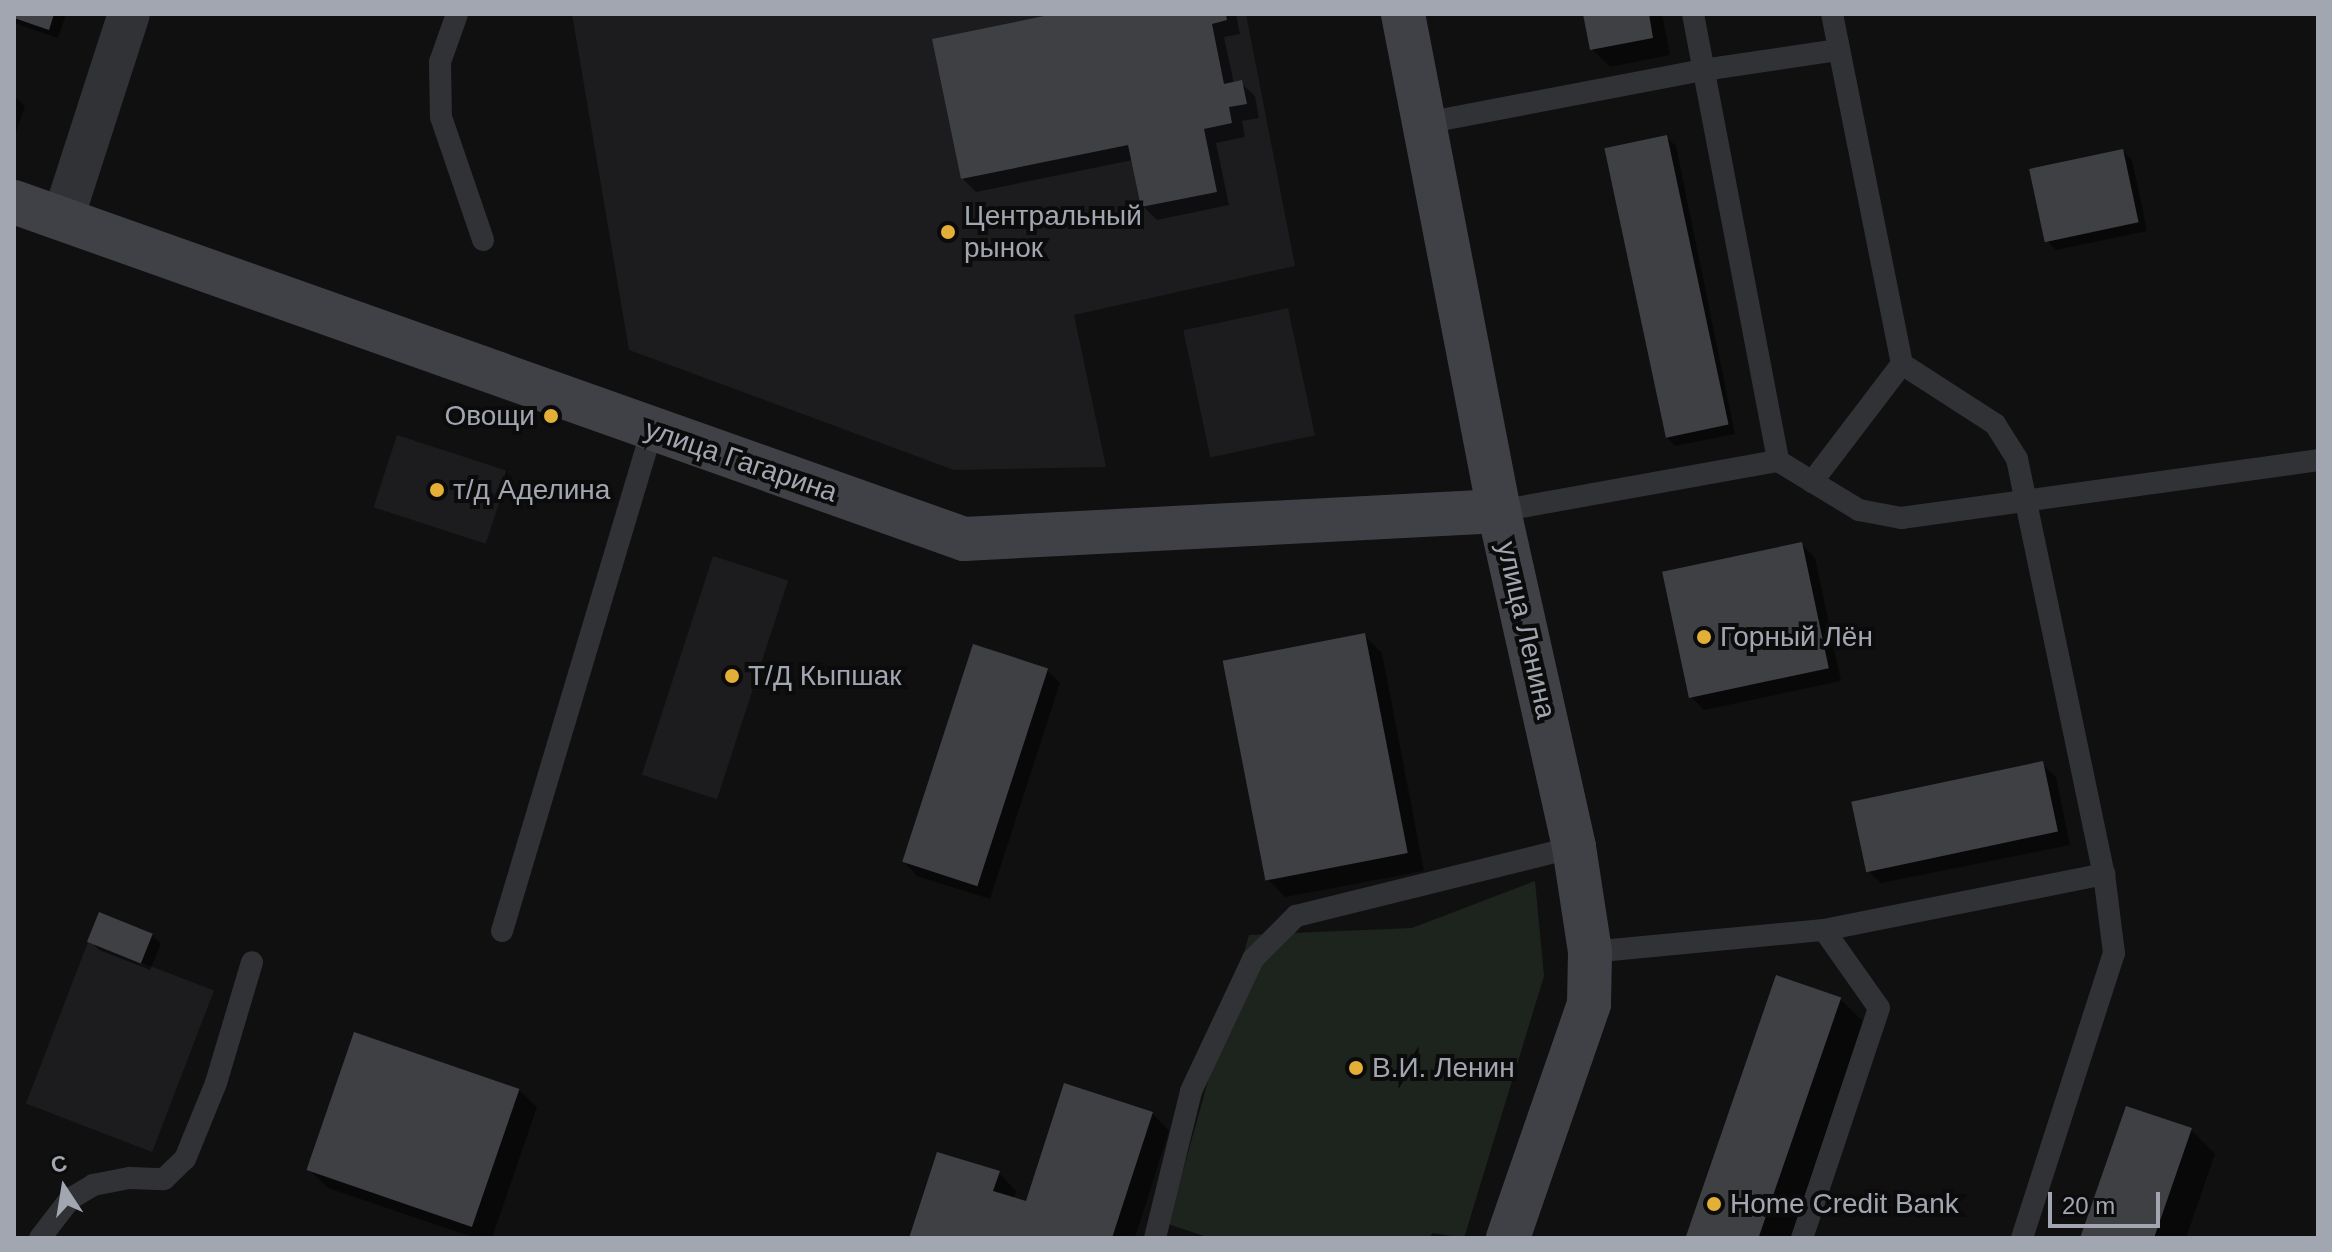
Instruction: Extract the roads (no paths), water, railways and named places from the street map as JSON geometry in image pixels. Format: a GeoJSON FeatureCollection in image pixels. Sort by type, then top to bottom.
{"type":"FeatureCollection","features":[{"type":"Feature","properties":{"kind":"street"},"geometry":{"type":"LineString","coordinates":[[63,218],[129,14]]}},
{"type":"Feature","properties":{"kind":"street","name":"улица Ленина"},"geometry":{"type":"LineString","coordinates":[[1403,14],[1499,511],[1574,847],[1590,952],[1589,1004],[1508,1238]]}},
{"type":"Feature","properties":{"kind":"street","name":"улица Гагарина"},"geometry":{"type":"LineString","coordinates":[[14,202],[964,539],[1499,511]]}},
{"type":"Feature","properties":{"kind":"lane"},"geometry":{"type":"LineString","coordinates":[[457,14],[440,62],[441,117],[483,240]]}},
{"type":"Feature","properties":{"kind":"lane"},"geometry":{"type":"LineString","coordinates":[[1693,14],[1778,461]]}},
{"type":"Feature","properties":{"kind":"lane"},"geometry":{"type":"LineString","coordinates":[[1832,14],[1902,364],[1995,424],[2017,459],[2028,499],[2104,874],[2114,953],[2022,1238]]}},
{"type":"Feature","properties":{"kind":"lane"},"geometry":{"type":"LineString","coordinates":[[1425,123],[1703,70],[1839,50]]}},
{"type":"Feature","properties":{"kind":"lane"},"geometry":{"type":"LineString","coordinates":[[1812,482],[1902,364]]}},
{"type":"Feature","properties":{"kind":"lane"},"geometry":{"type":"LineString","coordinates":[[502,931],[652,430]]}},
{"type":"Feature","properties":{"kind":"lane"},"geometry":{"type":"LineString","coordinates":[[1499,511],[1778,461],[1879,517],[2318,460]]}},
{"type":"Feature","properties":{"kind":"lane"},"geometry":{"type":"LineString","coordinates":[[1155,1238],[1191,1091],[1253,959],[1296,916],[1574,847]]}},
{"type":"Feature","properties":{"kind":"lane"},"geometry":{"type":"LineString","coordinates":[[1590,952],[1824,930],[2104,874]]}},
{"type":"Feature","properties":{"kind":"lane"},"geometry":{"type":"LineString","coordinates":[[1802,1238],[1879,1008],[1824,930]]}},
{"type":"Feature","properties":{"kind":"lane"},"geometry":{"type":"LineString","coordinates":[[40,1238],[70,1199],[93,1185],[130,1178],[164,1179],[185,1159],[216,1083],[252,962]]}},
{"type":"Feature","properties":{"kind":"place","name":"Центральный рынок"},"geometry":{"type":"Point","coordinates":[948,232]}},
{"type":"Feature","properties":{"kind":"place","name":"Овощи"},"geometry":{"type":"Point","coordinates":[551,416]}},
{"type":"Feature","properties":{"kind":"place","name":"т/д Аделина"},"geometry":{"type":"Point","coordinates":[437,490]}},
{"type":"Feature","properties":{"kind":"place","name":"Горный Лён"},"geometry":{"type":"Point","coordinates":[1704,637]}},
{"type":"Feature","properties":{"kind":"place","name":"Т/Д Кыпшак"},"geometry":{"type":"Point","coordinates":[732,676]}},
{"type":"Feature","properties":{"kind":"place","name":"В.И. Ленин"},"geometry":{"type":"Point","coordinates":[1356,1068]}},
{"type":"Feature","properties":{"kind":"place","name":"Home Credit Bank"},"geometry":{"type":"Point","coordinates":[1714,1204]}}]}
